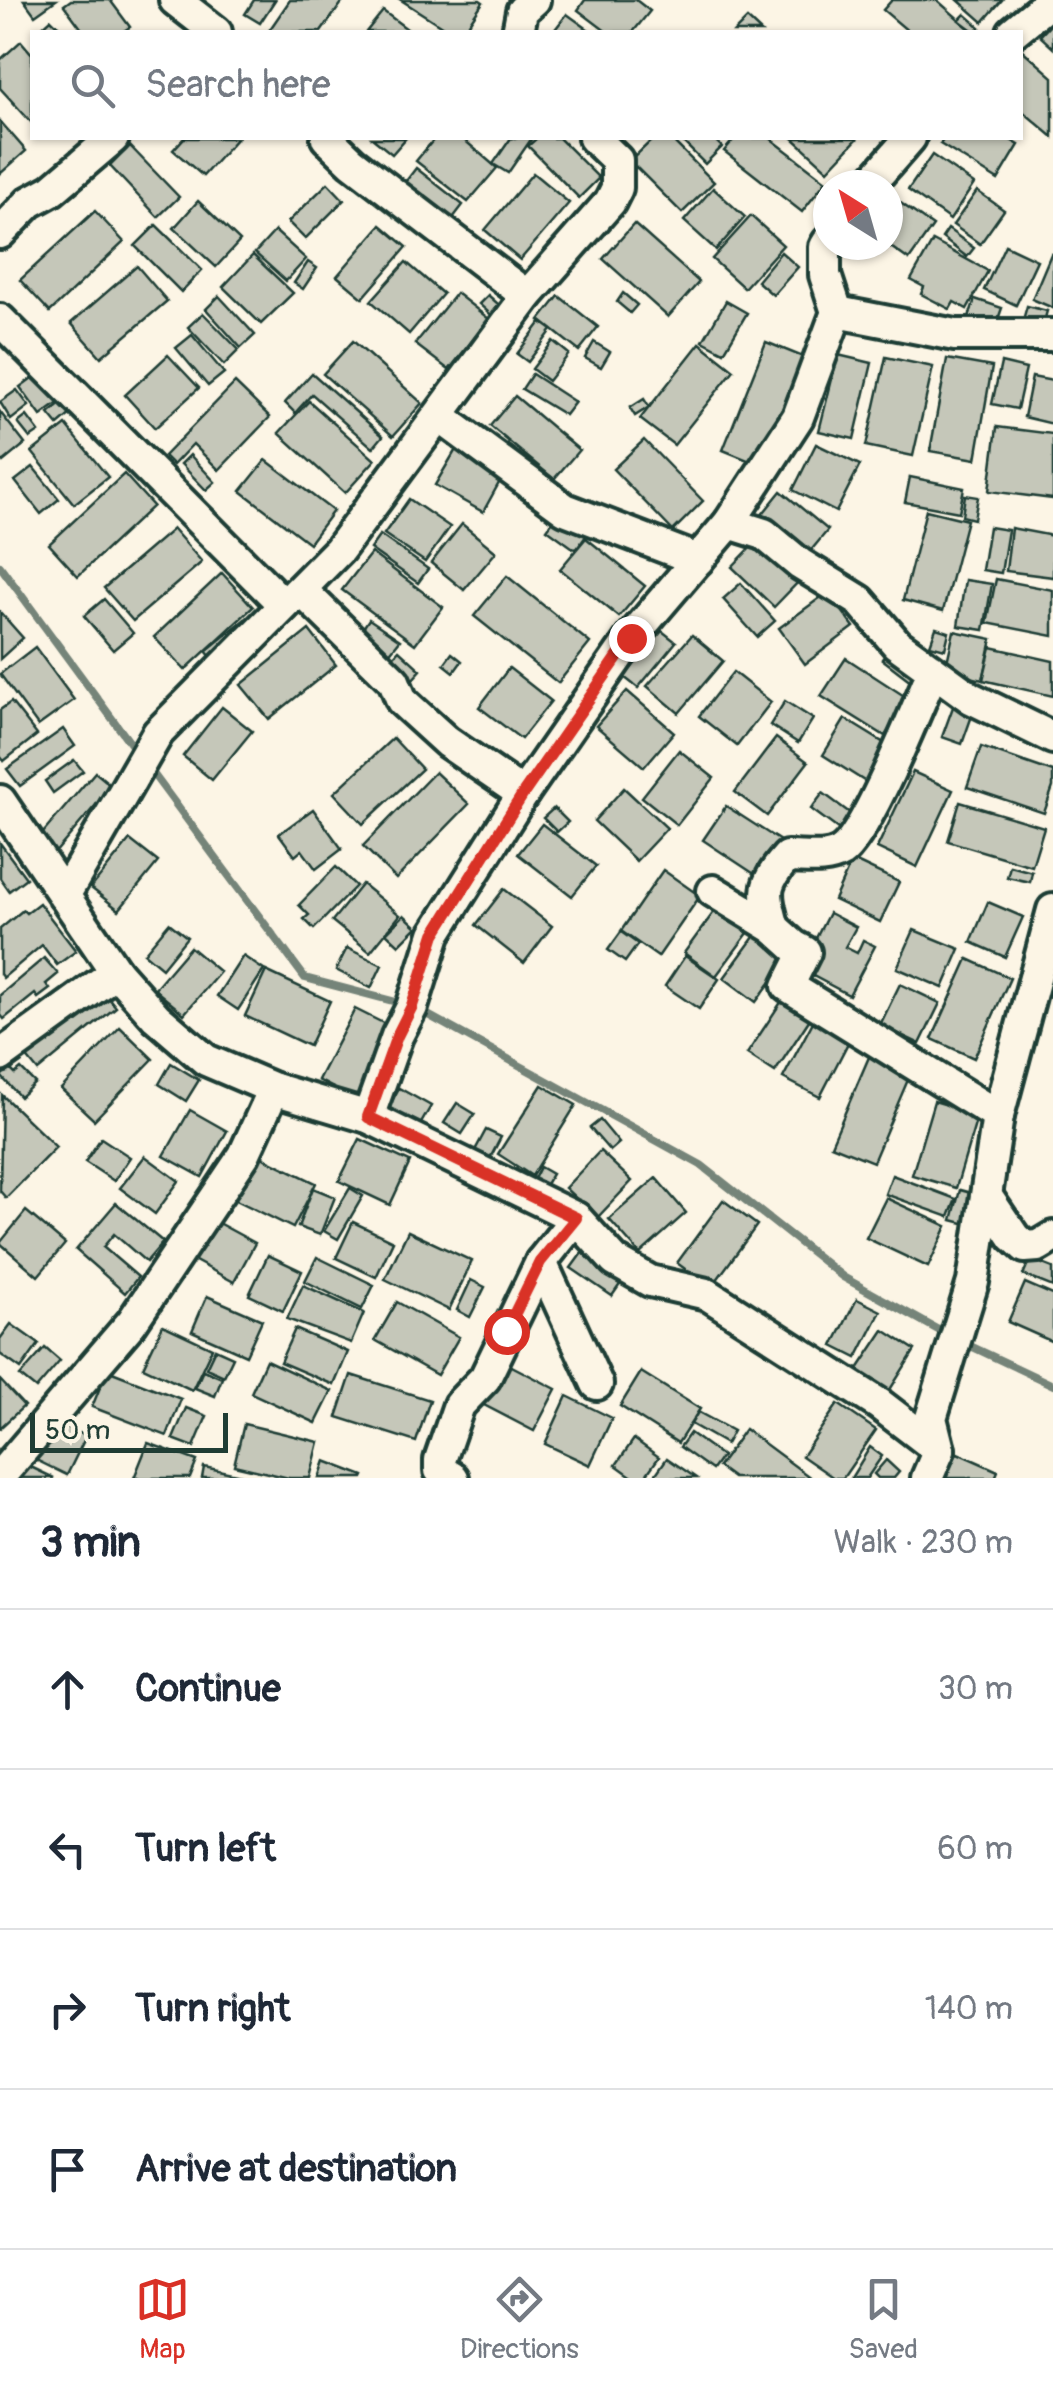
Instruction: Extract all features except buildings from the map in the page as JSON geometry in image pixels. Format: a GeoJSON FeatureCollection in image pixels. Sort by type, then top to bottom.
{"type":"FeatureCollection","features":[{"type":"Feature","properties":{"kind":"street"},"geometry":{"type":"LineString","coordinates":[[174,0],[206,29]]}},
{"type":"Feature","properties":{"kind":"street"},"geometry":{"type":"LineString","coordinates":[[518,30],[522,12],[534,0]]}},
{"type":"Feature","properties":{"kind":"street"},"geometry":{"type":"LineString","coordinates":[[1015,30],[1052,0]]}},
{"type":"Feature","properties":{"kind":"street"},"geometry":{"type":"LineString","coordinates":[[0,233],[30,202],[52,190],[111,140]]}},
{"type":"Feature","properties":{"kind":"street"},"geometry":{"type":"LineString","coordinates":[[328,140],[527,296]]}},
{"type":"Feature","properties":{"kind":"street"},"geometry":{"type":"LineString","coordinates":[[64,896],[168,723],[338,550],[527,296],[610,202],[617,188],[617,160],[596,140]]}},
{"type":"Feature","properties":{"kind":"street"},"geometry":{"type":"LineString","coordinates":[[882,170],[908,140]]}},
{"type":"Feature","properties":{"kind":"street"},"geometry":{"type":"LineString","coordinates":[[368,1117],[412,1006],[435,934],[523,794],[631,638],[729,523],[798,417],[836,312],[824,260]]}},
{"type":"Feature","properties":{"kind":"street"},"geometry":{"type":"LineString","coordinates":[[836,312],[954,335],[1053,335]]}},
{"type":"Feature","properties":{"kind":"street"},"geometry":{"type":"LineString","coordinates":[[0,320],[292,598],[394,681],[402,701],[446,742],[523,794]]}},
{"type":"Feature","properties":{"kind":"street"},"geometry":{"type":"LineString","coordinates":[[440,416],[565,510],[698,560]]}},
{"type":"Feature","properties":{"kind":"street"},"geometry":{"type":"LineString","coordinates":[[729,523],[764,534],[800,564],[860,601],[897,644],[970,698],[1053,738]]}},
{"type":"Feature","properties":{"kind":"street"},"geometry":{"type":"LineString","coordinates":[[774,928],[765,898],[774,872],[788,857],[831,857],[846,849],[876,798],[933,671]]}},
{"type":"Feature","properties":{"kind":"street"},"geometry":{"type":"LineString","coordinates":[[0,801],[116,972],[156,1016],[206,1060],[274,1090],[368,1117],[576,1218],[615,1261],[650,1282],[707,1294],[880,1404],[933,1464]]}},
{"type":"Feature","properties":{"kind":"street"},"geometry":{"type":"LineString","coordinates":[[713,891],[805,952],[788,986],[998,1116]]}},
{"type":"Feature","properties":{"kind":"street"},"geometry":{"type":"LineString","coordinates":[[933,1464],[931,1418],[973,1282],[998,1116],[1053,910]]}},
{"type":"Feature","properties":{"kind":"street"},"geometry":{"type":"LineString","coordinates":[[0,1056],[116,972]]}},
{"type":"Feature","properties":{"kind":"street"},"geometry":{"type":"LineString","coordinates":[[0,1476],[142,1307],[244,1155],[274,1090]]}},
{"type":"Feature","properties":{"kind":"street"},"geometry":{"type":"LineString","coordinates":[[988,1198],[1025,1247],[1038,1246],[1053,1237]]}},
{"type":"Feature","properties":{"kind":"street"},"geometry":{"type":"LineString","coordinates":[[453,1478],[440,1470],[440,1460],[459,1406],[485,1378],[540,1262],[576,1218]]}},
{"type":"Feature","properties":{"kind":"street"},"geometry":{"type":"LineString","coordinates":[[540,1262],[598,1384]]}},
{"type":"Feature","properties":{"kind":"waterway"},"geometry":{"type":"LineString","coordinates":[[0,566],[136,751]]}},
{"type":"Feature","properties":{"kind":"waterway"},"geometry":{"type":"LineString","coordinates":[[148,767],[305,978],[404,1004]]}},
{"type":"Feature","properties":{"kind":"waterway"},"geometry":{"type":"LineString","coordinates":[[417,1009],[701,1165],[843,1277],[949,1336]]}},
{"type":"Feature","properties":{"kind":"waterway"},"geometry":{"type":"LineString","coordinates":[[962,1342],[1053,1385]]}},
{"type":"Feature","properties":{"kind":"route"},"geometry":{"type":"LineString","coordinates":[[506,1331],[540,1262],[576,1218],[368,1117],[412,1006],[435,934],[523,794],[631,638]]}}]}
